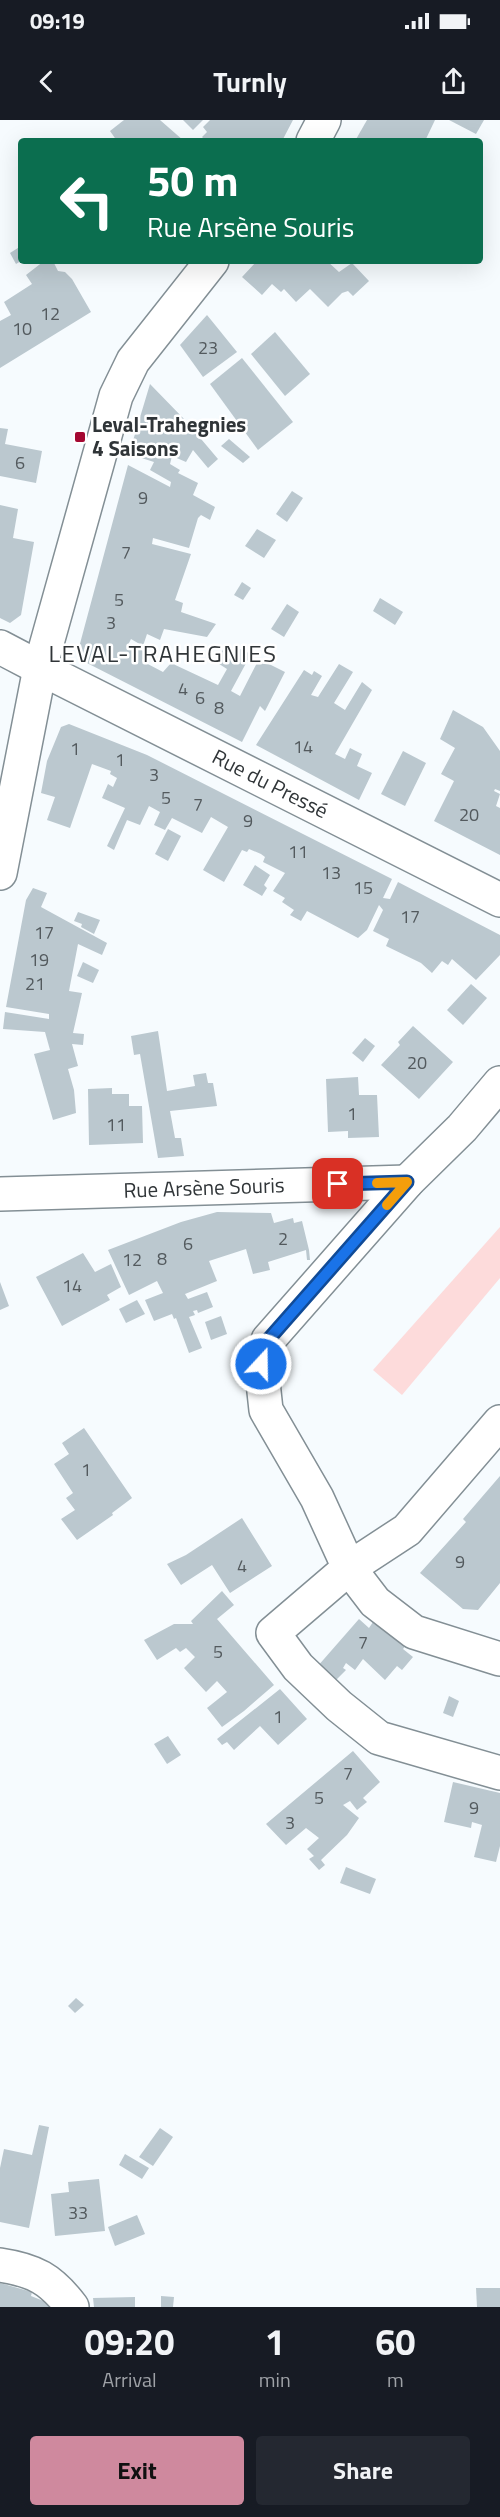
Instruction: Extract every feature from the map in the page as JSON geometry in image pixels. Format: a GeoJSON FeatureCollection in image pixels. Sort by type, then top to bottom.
{"type":"FeatureCollection","features":[{"type":"Feature","properties":{"kind":"street"},"geometry":{"type":"LineString","coordinates":[[315,138],[324,120]]}},
{"type":"Feature","properties":{"kind":"street"},"geometry":{"type":"LineString","coordinates":[[0,873],[40,668],[116,396],[133,361],[210,264]]}},
{"type":"Feature","properties":{"kind":"street","name":"Rue du Pressé"},"geometry":{"type":"LineString","coordinates":[[0,647],[500,900]]}},
{"type":"Feature","properties":{"kind":"street"},"geometry":{"type":"LineString","coordinates":[[500,1083],[462,1128],[407,1182],[268,1340],[261,1364],[266,1410],[317,1498],[349,1568],[375,1602],[414,1632],[500,1659]]}},
{"type":"Feature","properties":{"kind":"street","name":"Rue Arsène Souris"},"geometry":{"type":"LineString","coordinates":[[0,1194],[407,1182]]}},
{"type":"Feature","properties":{"kind":"street"},"geometry":{"type":"LineString","coordinates":[[500,1422],[407,1530],[349,1568],[273,1633],[298,1667],[339,1706],[379,1738],[500,1773]]}},
{"type":"Feature","properties":{"kind":"street"},"geometry":{"type":"LineString","coordinates":[[0,2265],[22,2268],[39,2274],[72,2307]]}},
{"type":"Feature","properties":{"kind":"shaded area"},"geometry":{"type":"Polygon","coordinates":[[[500,1227],[500,1278],[402,1395],[373,1370],[500,1227]]]}},
{"type":"Feature","properties":{"kind":"building"},"geometry":{"type":"Polygon","coordinates":[[[124,120],[160,120],[181,138],[115,138],[110,131],[124,120]]]}},
{"type":"Feature","properties":{"kind":"building"},"geometry":{"type":"Polygon","coordinates":[[[183,120],[203,120],[193,130],[183,120]]]}},
{"type":"Feature","properties":{"kind":"building"},"geometry":{"type":"Polygon","coordinates":[[[210,120],[293,120],[284,138],[203,138],[207,132],[203,127],[210,120]]]}},
{"type":"Feature","properties":{"kind":"building"},"geometry":{"type":"Polygon","coordinates":[[[367,120],[435,120],[426,138],[357,138],[367,120]]]}},
{"type":"Feature","properties":{"kind":"building"},"geometry":{"type":"Polygon","coordinates":[[[449,120],[484,120],[476,134],[449,120]]]}},
{"type":"Feature","properties":{"kind":"building"},"geometry":{"type":"Polygon","coordinates":[[[18,248],[18,263],[16,264],[10,253],[18,248]]]}},
{"type":"Feature","properties":{"kind":"building"},"geometry":{"type":"Polygon","coordinates":[[[40,264],[54,264],[58,271],[65,272],[72,279],[91,312],[0,368],[0,321],[11,315],[4,302],[32,284],[26,275],[40,264]]]}},
{"type":"Feature","properties":{"kind":"building"},"geometry":{"type":"Polygon","coordinates":[[[254,264],[330,264],[339,272],[353,264],[369,281],[353,296],[348,291],[342,293],[328,307],[310,289],[296,302],[284,289],[281,292],[272,284],[262,295],[242,277],[254,264]]]}},
{"type":"Feature","properties":{"kind":"building"},"geometry":{"type":"Polygon","coordinates":[[[207,315],[237,352],[203,377],[180,345],[207,315]]]}},
{"type":"Feature","properties":{"kind":"building"},"geometry":{"type":"Polygon","coordinates":[[[275,332],[310,374],[285,396],[251,354],[275,332]]]}},
{"type":"Feature","properties":{"kind":"building"},"geometry":{"type":"Polygon","coordinates":[[[242,358],[293,422],[258,450],[210,384],[242,358]]]}},
{"type":"Feature","properties":{"kind":"building"},"geometry":{"type":"Polygon","coordinates":[[[150,384],[218,459],[208,468],[193,450],[186,462],[172,456],[170,464],[180,470],[178,473],[198,483],[193,495],[215,507],[210,520],[201,515],[198,518],[189,548],[153,538],[152,544],[191,554],[175,600],[183,603],[181,612],[216,624],[207,637],[164,629],[160,640],[147,634],[143,646],[131,639],[128,645],[146,652],[142,661],[163,672],[171,663],[218,685],[227,669],[216,662],[225,646],[238,654],[240,649],[251,654],[231,691],[240,696],[259,659],[285,672],[265,711],[260,706],[242,742],[81,660],[78,651],[128,465],[170,487],[171,482],[150,470],[154,462],[129,454],[150,384]]]}},
{"type":"Feature","properties":{"kind":"building"},"geometry":{"type":"Polygon","coordinates":[[[0,428],[8,429],[5,444],[42,451],[36,483],[0,476],[0,428]]]}},
{"type":"Feature","properties":{"kind":"building"},"geometry":{"type":"Polygon","coordinates":[[[229,439],[250,457],[243,463],[221,446],[229,439]]]}},
{"type":"Feature","properties":{"kind":"building"},"geometry":{"type":"Polygon","coordinates":[[[292,491],[303,498],[287,522],[276,514],[292,491]]]}},
{"type":"Feature","properties":{"kind":"building"},"geometry":{"type":"Polygon","coordinates":[[[0,505],[18,509],[13,538],[34,542],[21,615],[10,623],[0,618],[0,505]]]}},
{"type":"Feature","properties":{"kind":"building"},"geometry":{"type":"Polygon","coordinates":[[[257,529],[276,540],[264,558],[245,546],[257,529]]]}},
{"type":"Feature","properties":{"kind":"building"},"geometry":{"type":"Polygon","coordinates":[[[242,582],[251,588],[243,600],[234,595],[242,582]]]}},
{"type":"Feature","properties":{"kind":"building"},"geometry":{"type":"Polygon","coordinates":[[[380,598],[403,612],[395,625],[373,611],[380,598]]]}},
{"type":"Feature","properties":{"kind":"building"},"geometry":{"type":"Polygon","coordinates":[[[287,604],[299,612],[284,637],[271,629],[287,604]]]}},
{"type":"Feature","properties":{"kind":"building"},"geometry":{"type":"Polygon","coordinates":[[[339,664],[353,672],[334,703],[345,710],[362,682],[372,690],[335,754],[345,759],[350,748],[362,754],[357,766],[372,773],[359,800],[256,745],[304,670],[312,675],[314,671],[322,676],[311,695],[318,697],[339,664]]]}},
{"type":"Feature","properties":{"kind":"building"},"geometry":{"type":"Polygon","coordinates":[[[453,710],[483,727],[500,751],[500,791],[495,789],[494,791],[500,794],[496,806],[500,808],[500,855],[434,821],[454,781],[441,774],[455,748],[440,739],[453,710]]]}},
{"type":"Feature","properties":{"kind":"building"},"geometry":{"type":"Polygon","coordinates":[[[69,724],[147,755],[392,879],[383,898],[390,899],[398,882],[500,935],[500,955],[476,980],[452,959],[448,965],[442,961],[432,973],[421,963],[386,946],[389,939],[373,931],[383,910],[379,905],[367,930],[358,938],[307,911],[301,921],[290,915],[294,910],[282,902],[285,898],[273,891],[285,873],[263,862],[265,857],[261,854],[249,849],[247,852],[242,850],[224,882],[203,870],[228,827],[211,817],[202,833],[172,818],[165,830],[154,825],[160,812],[149,806],[140,825],[127,820],[114,850],[107,846],[125,808],[102,798],[108,784],[113,787],[117,778],[110,774],[111,771],[92,764],[70,828],[47,820],[55,797],[41,793],[47,761],[61,727],[69,724]]]}},
{"type":"Feature","properties":{"kind":"building"},"geometry":{"type":"Polygon","coordinates":[[[403,751],[426,763],[405,806],[381,794],[403,751]]]}},
{"type":"Feature","properties":{"kind":"building"},"geometry":{"type":"Polygon","coordinates":[[[168,829],[181,836],[168,861],[155,854],[168,829]]]}},
{"type":"Feature","properties":{"kind":"building"},"geometry":{"type":"Polygon","coordinates":[[[255,865],[270,875],[264,885],[267,888],[262,896],[243,885],[255,865]]]}},
{"type":"Feature","properties":{"kind":"building"},"geometry":{"type":"Polygon","coordinates":[[[33,888],[47,893],[41,907],[107,943],[102,955],[78,944],[69,991],[82,993],[73,1033],[84,1034],[83,1045],[72,1044],[78,1066],[68,1069],[74,1090],[76,1113],[53,1120],[34,1054],[50,1050],[45,1032],[3,1029],[5,1012],[49,1019],[49,1014],[6,1007],[26,900],[33,888]]]}},
{"type":"Feature","properties":{"kind":"building"},"geometry":{"type":"Polygon","coordinates":[[[78,912],[100,920],[94,934],[81,927],[82,924],[74,921],[78,912]]]}},
{"type":"Feature","properties":{"kind":"building"},"geometry":{"type":"Polygon","coordinates":[[[83,962],[99,970],[93,983],[77,976],[83,962]]]}},
{"type":"Feature","properties":{"kind":"building"},"geometry":{"type":"Polygon","coordinates":[[[471,984],[487,998],[463,1025],[447,1010],[471,984]]]}},
{"type":"Feature","properties":{"kind":"building"},"geometry":{"type":"Polygon","coordinates":[[[413,1026],[453,1062],[419,1099],[381,1065],[400,1045],[398,1042],[413,1026]]]}},
{"type":"Feature","properties":{"kind":"building"},"geometry":{"type":"Polygon","coordinates":[[[158,1031],[167,1091],[195,1086],[193,1075],[206,1073],[208,1083],[213,1083],[217,1106],[170,1111],[175,1138],[181,1138],[184,1156],[158,1158],[140,1054],[134,1055],[131,1036],[158,1031]]]}},
{"type":"Feature","properties":{"kind":"building"},"geometry":{"type":"Polygon","coordinates":[[[365,1038],[375,1046],[363,1062],[352,1053],[365,1038]]]}},
{"type":"Feature","properties":{"kind":"building"},"geometry":{"type":"Polygon","coordinates":[[[358,1077],[359,1095],[377,1095],[379,1137],[348,1138],[348,1131],[328,1132],[326,1079],[358,1077]]]}},
{"type":"Feature","properties":{"kind":"building"},"geometry":{"type":"Polygon","coordinates":[[[112,1088],[112,1094],[129,1094],[129,1106],[142,1106],[143,1143],[89,1145],[88,1089],[112,1088]]]}},
{"type":"Feature","properties":{"kind":"building"},"geometry":{"type":"Polygon","coordinates":[[[217,1212],[271,1213],[274,1223],[293,1218],[294,1223],[302,1221],[310,1260],[307,1260],[306,1250],[268,1262],[270,1270],[253,1274],[246,1249],[209,1261],[217,1281],[185,1294],[188,1299],[207,1292],[213,1307],[198,1313],[197,1310],[193,1311],[195,1315],[189,1317],[202,1348],[189,1353],[176,1318],[174,1319],[172,1314],[154,1321],[145,1300],[163,1293],[157,1281],[129,1295],[108,1250],[181,1222],[217,1212]]]}},
{"type":"Feature","properties":{"kind":"building"},"geometry":{"type":"Polygon","coordinates":[[[83,1253],[95,1272],[111,1264],[121,1287],[107,1295],[110,1300],[62,1326],[36,1277],[83,1253]]]}},
{"type":"Feature","properties":{"kind":"building"},"geometry":{"type":"Polygon","coordinates":[[[0,1282],[9,1306],[0,1310],[0,1282]]]}},
{"type":"Feature","properties":{"kind":"building"},"geometry":{"type":"Polygon","coordinates":[[[137,1300],[145,1314],[126,1323],[119,1309],[137,1300]]]}},
{"type":"Feature","properties":{"kind":"building"},"geometry":{"type":"Polygon","coordinates":[[[221,1316],[227,1334],[211,1340],[205,1322],[221,1316]]]}},
{"type":"Feature","properties":{"kind":"building"},"geometry":{"type":"Polygon","coordinates":[[[84,1428],[132,1498],[112,1513],[113,1515],[77,1540],[61,1519],[75,1510],[66,1498],[73,1493],[54,1464],[69,1454],[62,1443],[84,1428]]]}},
{"type":"Feature","properties":{"kind":"building"},"geometry":{"type":"Polygon","coordinates":[[[500,1476],[500,1583],[478,1610],[463,1609],[420,1573],[466,1522],[463,1519],[500,1476]]]}},
{"type":"Feature","properties":{"kind":"building"},"geometry":{"type":"Polygon","coordinates":[[[242,1518],[272,1566],[230,1593],[212,1565],[181,1585],[167,1564],[186,1555],[242,1518]]]}},
{"type":"Feature","properties":{"kind":"building"},"geometry":{"type":"Polygon","coordinates":[[[222,1591],[234,1605],[217,1619],[274,1685],[222,1727],[207,1708],[227,1692],[217,1681],[206,1692],[184,1668],[195,1657],[186,1648],[180,1652],[176,1648],[157,1660],[144,1640],[174,1624],[193,1624],[191,1621],[222,1591]]]}},
{"type":"Feature","properties":{"kind":"building"},"geometry":{"type":"Polygon","coordinates":[[[359,1619],[369,1628],[373,1622],[413,1636],[403,1649],[413,1657],[402,1670],[397,1666],[385,1680],[363,1659],[355,1670],[346,1663],[343,1668],[346,1670],[335,1681],[317,1667],[359,1619]]]}},
{"type":"Feature","properties":{"kind":"building"},"geometry":{"type":"Polygon","coordinates":[[[280,1689],[307,1719],[278,1745],[260,1726],[234,1750],[227,1742],[222,1745],[217,1739],[280,1689]]]}},
{"type":"Feature","properties":{"kind":"building"},"geometry":{"type":"Polygon","coordinates":[[[449,1696],[459,1701],[453,1717],[443,1713],[449,1696]]]}},
{"type":"Feature","properties":{"kind":"building"},"geometry":{"type":"Polygon","coordinates":[[[168,1736],[181,1755],[167,1764],[154,1744],[168,1736]]]}},
{"type":"Feature","properties":{"kind":"building"},"geometry":{"type":"Polygon","coordinates":[[[353,1751],[380,1782],[363,1798],[367,1802],[357,1810],[350,1801],[343,1805],[359,1818],[347,1835],[321,1860],[325,1865],[319,1870],[309,1859],[314,1856],[307,1849],[319,1838],[306,1828],[286,1845],[266,1824],[353,1751]]]}},
{"type":"Feature","properties":{"kind":"building"},"geometry":{"type":"Polygon","coordinates":[[[453,1782],[500,1793],[500,1846],[496,1862],[474,1857],[482,1825],[472,1822],[471,1828],[444,1822],[453,1782]]]}},
{"type":"Feature","properties":{"kind":"building"},"geometry":{"type":"Polygon","coordinates":[[[346,1867],[376,1879],[370,1894],[340,1883],[346,1867]]]}},
{"type":"Feature","properties":{"kind":"building"},"geometry":{"type":"Polygon","coordinates":[[[76,1998],[84,2005],[75,2013],[68,2006],[76,1998]]]}},
{"type":"Feature","properties":{"kind":"building"},"geometry":{"type":"Polygon","coordinates":[[[39,2125],[49,2127],[29,2228],[0,2222],[0,2168],[4,2149],[32,2155],[39,2125]]]}},
{"type":"Feature","properties":{"kind":"building"},"geometry":{"type":"Polygon","coordinates":[[[160,2128],[173,2137],[153,2166],[139,2157],[160,2128]]]}},
{"type":"Feature","properties":{"kind":"building"},"geometry":{"type":"Polygon","coordinates":[[[125,2154],[149,2168],[142,2179],[119,2165],[125,2154]]]}},
{"type":"Feature","properties":{"kind":"building"},"geometry":{"type":"Polygon","coordinates":[[[99,2179],[105,2231],[55,2236],[51,2194],[69,2192],[68,2182],[99,2179]]]}},
{"type":"Feature","properties":{"kind":"building"},"geometry":{"type":"Polygon","coordinates":[[[137,2215],[145,2234],[115,2246],[108,2227],[137,2215]]]}},
{"type":"Feature","properties":{"kind":"building"},"geometry":{"type":"Polygon","coordinates":[[[0,2283],[32,2292],[31,2296],[51,2304],[50,2307],[0,2307],[0,2283]]]}},
{"type":"Feature","properties":{"kind":"building"},"geometry":{"type":"Polygon","coordinates":[[[476,2288],[500,2288],[500,2307],[477,2307],[476,2288]]]}},
{"type":"Feature","properties":{"kind":"building"},"geometry":{"type":"Polygon","coordinates":[[[161,2296],[174,2297],[173,2307],[161,2307],[161,2296]]]}},
{"type":"Feature","properties":{"kind":"building"},"geometry":{"type":"Polygon","coordinates":[[[135,2297],[135,2307],[94,2307],[93,2298],[135,2297]]]}},
{"type":"Feature","properties":{"kind":"slow traffic"},"geometry":{"type":"LineString","coordinates":[[377,1183],[407,1182],[387,1205]]}},
{"type":"Feature","properties":{"kind":"place","name":"Leval-Trahegnies 4 Saisons"},"geometry":{"type":"Point","coordinates":[80,437]}},
{"type":"Feature","properties":{"kind":"district","name":"LEVAL-TRAHEGNIES"},"geometry":{"type":"Point","coordinates":[163,654]}},
{"type":"Feature","properties":{"kind":"route"},"geometry":{"type":"LineString","coordinates":[[261,1364],[268,1340],[289,1319],[407,1182],[338,1184]]}}]}
